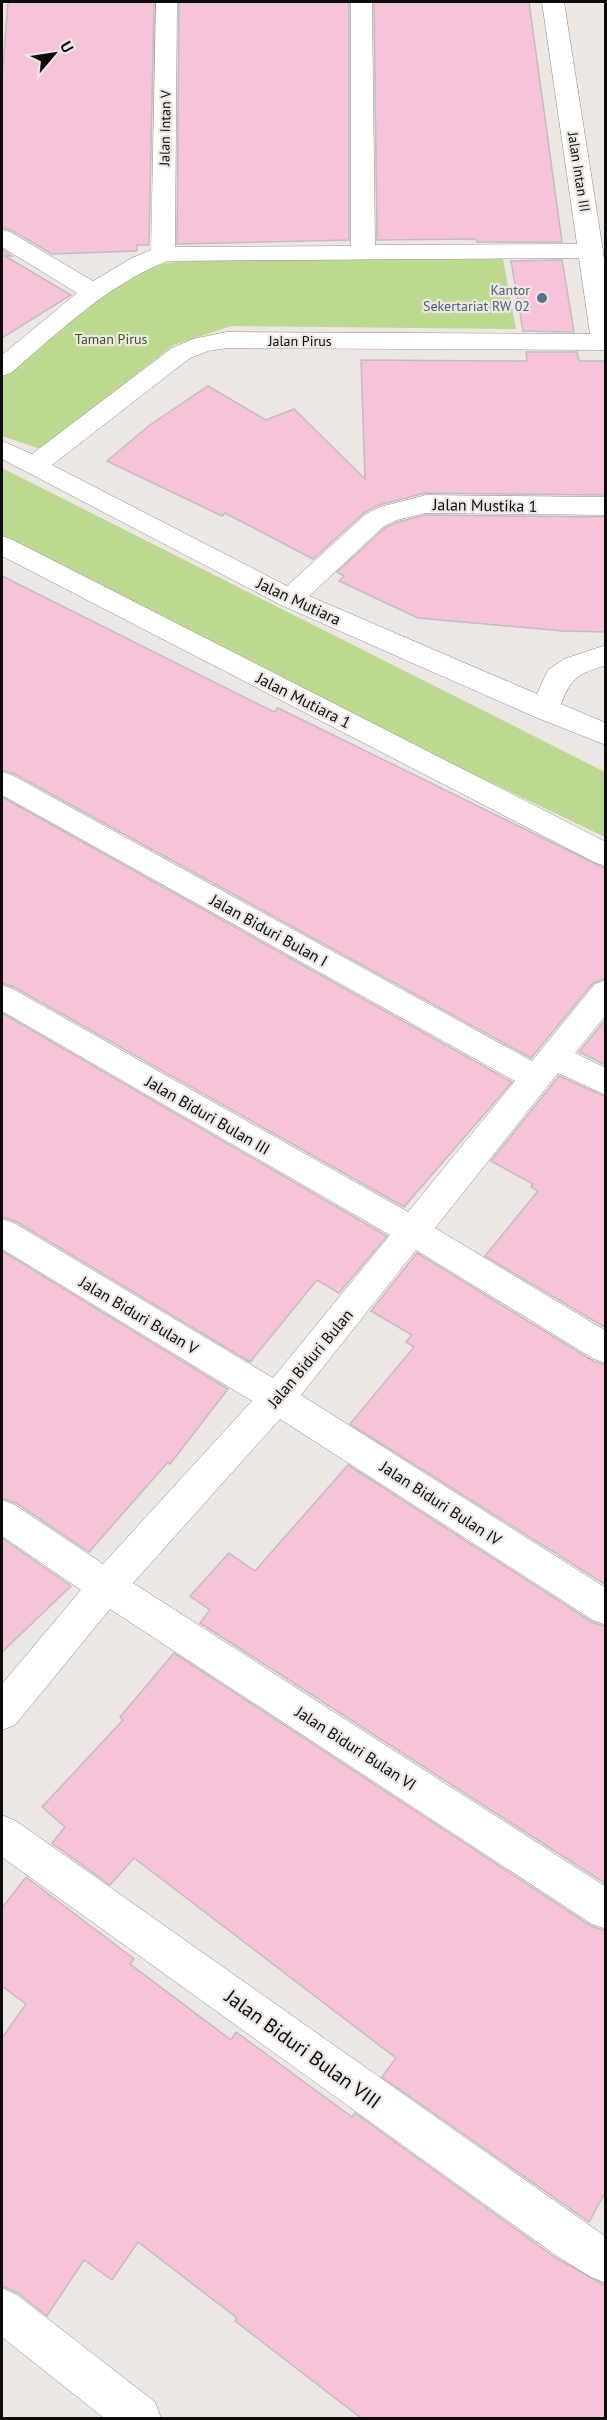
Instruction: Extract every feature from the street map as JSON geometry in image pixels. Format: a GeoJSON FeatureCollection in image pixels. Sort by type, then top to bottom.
{"type":"FeatureCollection","features":[{"type":"Feature","properties":{"kind":"street","name":"Jalan Intan V"},"geometry":{"type":"LineString","coordinates":[[163,254],[166,2]]}},
{"type":"Feature","properties":{"kind":"street"},"geometry":{"type":"LineString","coordinates":[[361,2],[363,252]]}},
{"type":"Feature","properties":{"kind":"street","name":"Jalan Intan III"},"geometry":{"type":"LineString","coordinates":[[553,2],[604,342]]}},
{"type":"Feature","properties":{"kind":"street"},"geometry":{"type":"LineString","coordinates":[[2,237],[93,292]]}},
{"type":"Feature","properties":{"kind":"street"},"geometry":{"type":"LineString","coordinates":[[2,368],[93,292],[141,261],[163,254],[591,250]]}},
{"type":"Feature","properties":{"kind":"street","name":"Jalan Pirus"},"geometry":{"type":"LineString","coordinates":[[35,465],[181,353],[202,344],[227,340],[604,342]]}},
{"type":"Feature","properties":{"kind":"street","name":"Jalan Mutiara"},"geometry":{"type":"LineString","coordinates":[[2,448],[291,599],[606,735]]}},
{"type":"Feature","properties":{"kind":"street","name":"Jalan Mustika 1"},"geometry":{"type":"LineString","coordinates":[[291,599],[308,580],[375,520],[389,513],[426,504],[606,506]]}},
{"type":"Feature","properties":{"kind":"street","name":"Jalan Mutiara 1"},"geometry":{"type":"LineString","coordinates":[[2,545],[606,855]]}},
{"type":"Feature","properties":{"kind":"street"},"geometry":{"type":"LineString","coordinates":[[545,710],[558,677],[573,666],[606,654]]}},
{"type":"Feature","properties":{"kind":"street","name":"Jalan Biduri Bulan I"},"geometry":{"type":"LineString","coordinates":[[2,782],[545,1067],[606,1083]]}},
{"type":"Feature","properties":{"kind":"street","name":"Jalan Biduri Bulan"},"geometry":{"type":"LineString","coordinates":[[2,1712],[106,1587],[277,1398],[414,1232],[606,992]]}},
{"type":"Feature","properties":{"kind":"street","name":"Jalan Biduri Bulan III"},"geometry":{"type":"LineString","coordinates":[[2,998],[414,1232],[606,1349]]}},
{"type":"Feature","properties":{"kind":"street","name":"Jalan Biduri Bulan V"},"geometry":{"type":"LineString","coordinates":[[2,1233],[277,1398]]}},
{"type":"Feature","properties":{"kind":"street","name":"Jalan Biduri Bulan IV"},"geometry":{"type":"LineString","coordinates":[[277,1398],[606,1608]]}},
{"type":"Feature","properties":{"kind":"street","name":"Jalan Biduri Bulan VI"},"geometry":{"type":"LineString","coordinates":[[2,1516],[106,1587],[606,1910]]}},
{"type":"Feature","properties":{"kind":"street","name":"Jalan Biduri Bulan VIII"},"geometry":{"type":"LineString","coordinates":[[2,1834],[572,2241],[606,2262]]}},
{"type":"Feature","properties":{"kind":"street"},"geometry":{"type":"LineString","coordinates":[[2,2310],[139,2418]]}},
{"type":"Feature","properties":{"kind":"green space","name":"Taman Pirus"},"geometry":{"type":"Polygon","coordinates":[[[503,259],[516,329],[231,326],[174,345],[40,449],[2,436],[2,377],[57,327],[96,297],[139,273],[163,264],[200,261],[503,259]]]}},
{"type":"Feature","properties":{"kind":"green space"},"geometry":{"type":"Polygon","coordinates":[[[2,468],[605,772],[605,837],[2,550],[2,468]]]}},
{"type":"Feature","properties":{"kind":"building"},"geometry":{"type":"Polygon","coordinates":[[[8,2],[154,2],[149,245],[137,245],[137,251],[52,254],[11,230],[2,228],[2,79],[8,2]]]}},
{"type":"Feature","properties":{"kind":"building"},"geometry":{"type":"Polygon","coordinates":[[[179,2],[349,2],[349,240],[177,244],[179,2]]]}},
{"type":"Feature","properties":{"kind":"building"},"geometry":{"type":"Polygon","coordinates":[[[374,2],[529,2],[562,242],[477,242],[476,239],[377,240],[374,2]]]}},
{"type":"Feature","properties":{"kind":"building"},"geometry":{"type":"Polygon","coordinates":[[[2,249],[12,256],[5,256],[71,295],[2,338],[2,249]]]}},
{"type":"Feature","properties":{"kind":"building","name":"Kantor Sekertariat RW 02"},"geometry":{"type":"Polygon","coordinates":[[[562,260],[574,332],[523,331],[511,261],[562,260]]]}},
{"type":"Feature","properties":{"kind":"building"},"geometry":{"type":"Polygon","coordinates":[[[526,352],[577,352],[579,361],[606,361],[606,495],[425,493],[379,505],[365,512],[313,559],[225,513],[222,516],[107,461],[150,425],[208,386],[266,420],[294,409],[365,479],[361,360],[527,361],[526,352]]]}},
{"type":"Feature","properties":{"kind":"building"},"geometry":{"type":"Polygon","coordinates":[[[426,515],[606,517],[606,632],[563,631],[418,618],[339,581],[344,576],[337,572],[385,528],[426,515]]]}},
{"type":"Feature","properties":{"kind":"building"},"geometry":{"type":"Polygon","coordinates":[[[2,576],[274,712],[278,708],[606,869],[606,978],[593,983],[531,1058],[13,773],[2,770],[2,576]]]}},
{"type":"Feature","properties":{"kind":"building"},"geometry":{"type":"Polygon","coordinates":[[[2,797],[512,1082],[404,1207],[14,987],[2,983],[2,797]]]}},
{"type":"Feature","properties":{"kind":"building"},"geometry":{"type":"Polygon","coordinates":[[[2,1013],[387,1236],[339,1293],[317,1280],[250,1362],[15,1221],[2,1217],[2,1013]]]}},
{"type":"Feature","properties":{"kind":"building"},"geometry":{"type":"Polygon","coordinates":[[[606,1019],[606,1065],[579,1052],[606,1019]]]}},
{"type":"Feature","properties":{"kind":"building"},"geometry":{"type":"Polygon","coordinates":[[[559,1076],[606,1097],[606,1328],[485,1256],[538,1191],[531,1187],[533,1184],[491,1161],[559,1076]]]}},
{"type":"Feature","properties":{"kind":"building"},"geometry":{"type":"Polygon","coordinates":[[[2,1251],[228,1389],[170,1464],[168,1462],[89,1552],[16,1503],[2,1498],[2,1251]]]}},
{"type":"Feature","properties":{"kind":"building"},"geometry":{"type":"Polygon","coordinates":[[[417,1253],[593,1361],[606,1365],[606,1585],[350,1424],[414,1347],[406,1342],[412,1335],[371,1311],[417,1253]]]}},
{"type":"Feature","properties":{"kind":"building"},"geometry":{"type":"Polygon","coordinates":[[[348,1465],[592,1622],[606,1627],[606,1884],[200,1623],[210,1610],[190,1596],[229,1553],[255,1571],[348,1465]]]}},
{"type":"Feature","properties":{"kind":"building"},"geometry":{"type":"Polygon","coordinates":[[[2,1538],[71,1586],[2,1652],[2,1538]]]}},
{"type":"Feature","properties":{"kind":"building"},"geometry":{"type":"Polygon","coordinates":[[[174,1653],[591,1926],[606,1931],[606,2191],[589,2222],[382,2077],[396,2058],[134,1858],[110,1885],[52,1843],[65,1827],[42,1807],[123,1720],[120,1717],[174,1653]]]}},
{"type":"Feature","properties":{"kind":"building"},"geometry":{"type":"Polygon","coordinates":[[[26,1877],[134,1959],[130,1964],[231,2040],[236,2032],[352,2117],[355,2113],[556,2258],[606,2286],[606,2418],[361,2418],[235,2321],[237,2318],[138,2242],[112,2280],[84,2260],[47,2316],[18,2293],[2,2286],[2,2038],[26,2004],[2,1986],[2,1908],[26,1877]]]}},
{"type":"Feature","properties":{"kind":"place","name":"Kantor Sekertariat RW 02"},"geometry":{"type":"Point","coordinates":[542,298]}}]}
